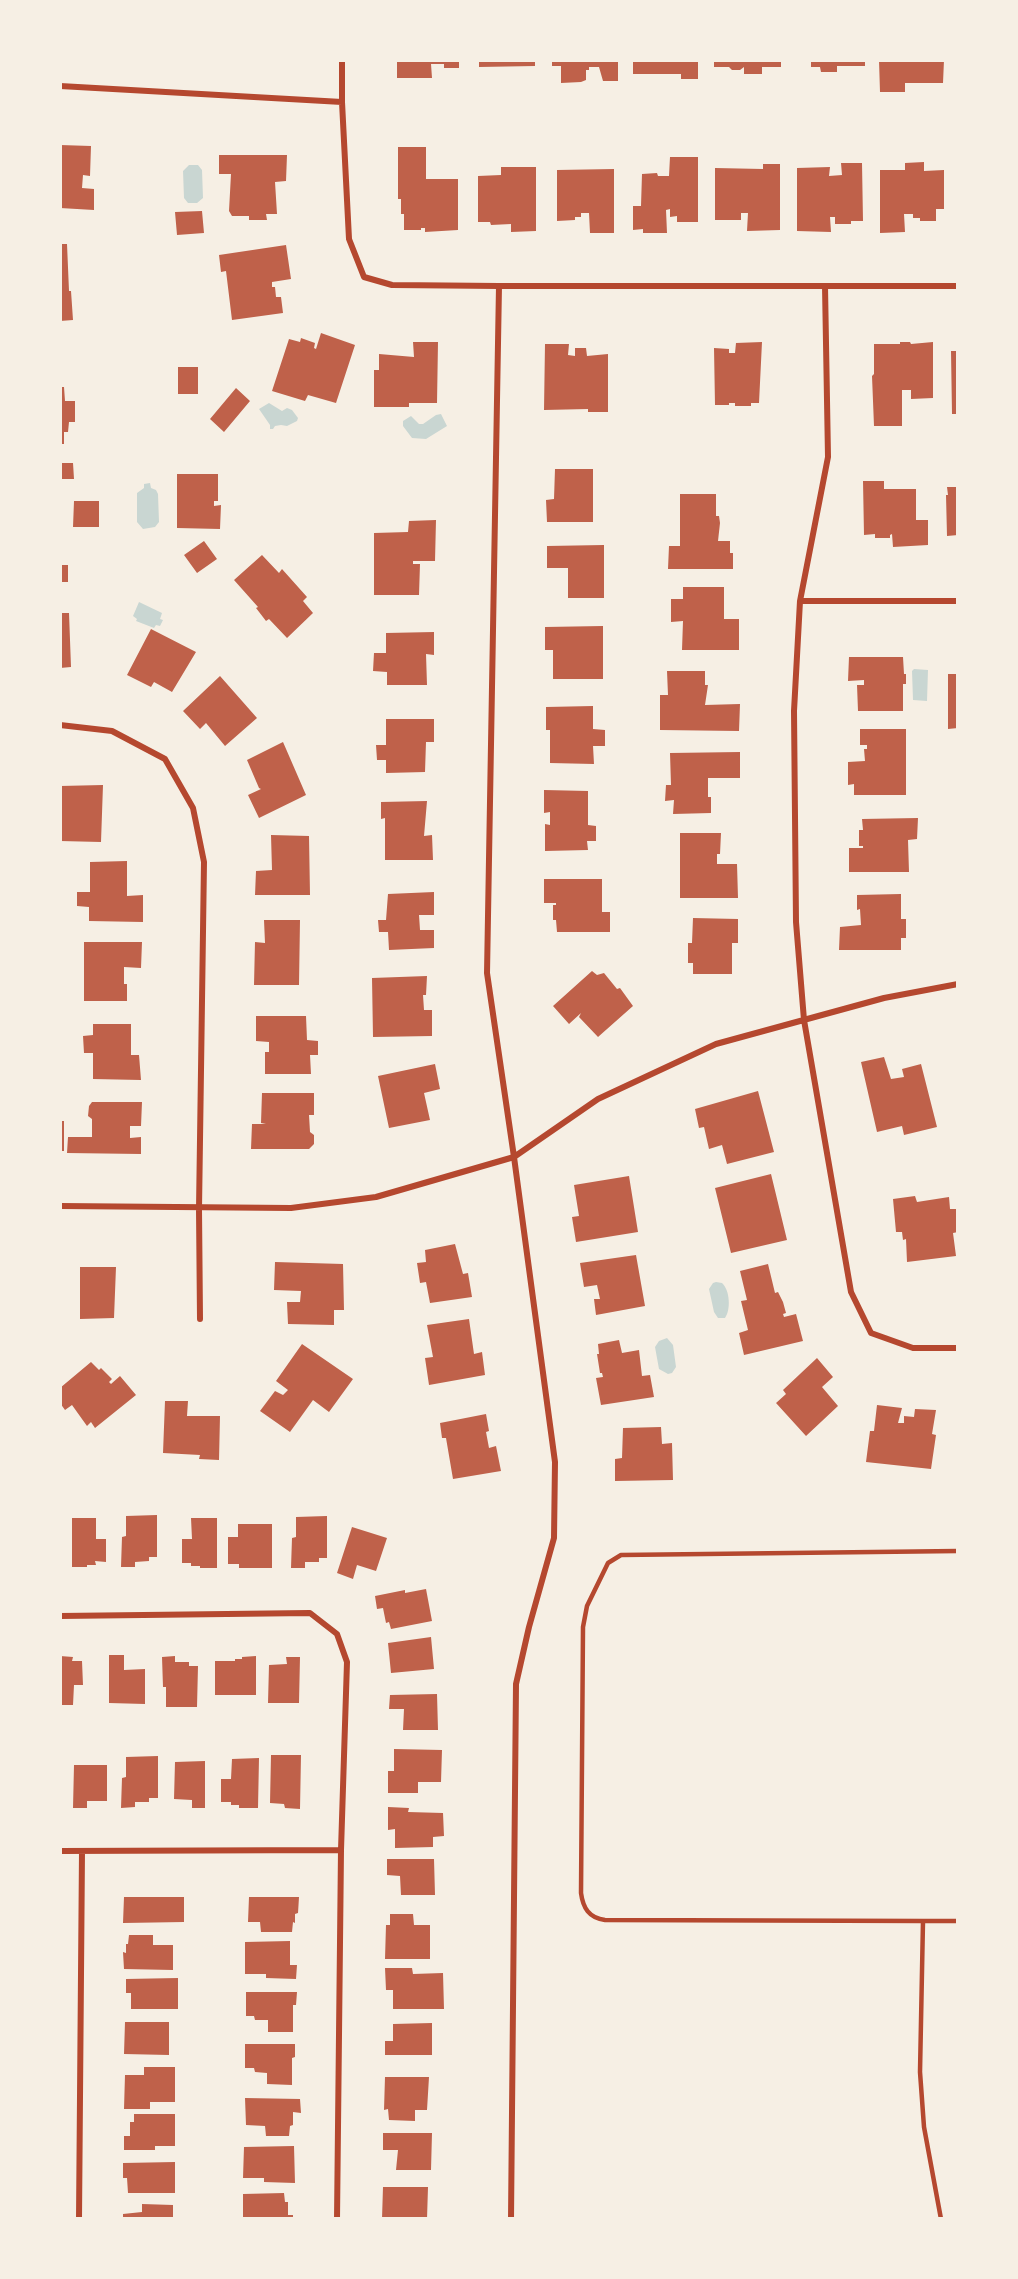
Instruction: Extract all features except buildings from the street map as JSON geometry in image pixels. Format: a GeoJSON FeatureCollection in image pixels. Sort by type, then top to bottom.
{"type":"FeatureCollection","features":[{"type":"Feature","properties":{"kind":"street"},"geometry":{"type":"LineString","coordinates":[[342,60],[349,239],[364,277],[392,285],[958,286]]}},
{"type":"Feature","properties":{"kind":"street"},"geometry":{"type":"LineString","coordinates":[[60,86],[342,102]]}},
{"type":"Feature","properties":{"kind":"street"},"geometry":{"type":"LineString","coordinates":[[499,286],[487,973],[555,1462],[554,1538],[516,1684],[511,2219]]}},
{"type":"Feature","properties":{"kind":"street"},"geometry":{"type":"LineString","coordinates":[[825,286],[828,457],[800,601],[794,711],[796,922],[804,1020],[851,1292],[871,1333],[913,1348],[958,1348]]}},
{"type":"Feature","properties":{"kind":"street"},"geometry":{"type":"LineString","coordinates":[[800,601],[958,601]]}},
{"type":"Feature","properties":{"kind":"street"},"geometry":{"type":"LineString","coordinates":[[60,725],[112,731],[165,759],[193,808],[204,862],[200,1319]]}},
{"type":"Feature","properties":{"kind":"street"},"geometry":{"type":"LineString","coordinates":[[60,1206],[291,1208],[376,1197],[514,1157],[598,1099],[716,1044],[884,998],[958,984]]}},
{"type":"Feature","properties":{"kind":"street"},"geometry":{"type":"LineString","coordinates":[[60,1616],[310,1613],[337,1634],[347,1662],[341,1850],[337,2219]]}},
{"type":"Feature","properties":{"kind":"street"},"geometry":{"type":"LineString","coordinates":[[60,1851],[341,1850]]}},
{"type":"Feature","properties":{"kind":"street"},"geometry":{"type":"LineString","coordinates":[[79,2219],[82,1851]]}},
{"type":"Feature","properties":{"kind":"lane"},"geometry":{"type":"LineString","coordinates":[[958,1551],[621,1555],[608,1563],[587,1606],[582,1627],[581,1893],[582,1902],[590,1915],[596,1919],[605,1920],[958,1921]]}},
{"type":"Feature","properties":{"kind":"lane"},"geometry":{"type":"LineString","coordinates":[[923,1921],[920,2073],[924,2127],[941,2219]]}},
{"type":"Feature","properties":{"kind":"shaded area"},"geometry":{"type":"Polygon","coordinates":[[[189,165],[198,165],[202,170],[203,198],[197,203],[188,203],[184,198],[183,171],[189,165]]]}},
{"type":"Feature","properties":{"kind":"shaded area"},"geometry":{"type":"Polygon","coordinates":[[[269,403],[282,411],[287,408],[292,410],[298,418],[297,421],[287,426],[275,426],[270,429],[270,425],[259,409],[269,403]]]}},
{"type":"Feature","properties":{"kind":"shaded area"},"geometry":{"type":"Polygon","coordinates":[[[441,414],[447,426],[426,439],[412,438],[403,426],[403,421],[411,416],[419,424],[423,424],[441,414]]]}},
{"type":"Feature","properties":{"kind":"shaded area"},"geometry":{"type":"Polygon","coordinates":[[[150,483],[151,488],[158,494],[159,522],[155,527],[143,529],[137,522],[137,493],[144,488],[144,484],[150,483]]]}},
{"type":"Feature","properties":{"kind":"shaded area"},"geometry":{"type":"Polygon","coordinates":[[[139,602],[162,613],[160,619],[163,620],[160,626],[156,625],[154,628],[136,621],[137,619],[133,616],[139,602]]]}},
{"type":"Feature","properties":{"kind":"shaded area"},"geometry":{"type":"Polygon","coordinates":[[[914,669],[928,670],[927,701],[913,700],[912,671],[914,669]]]}},
{"type":"Feature","properties":{"kind":"shaded area"},"geometry":{"type":"Polygon","coordinates":[[[716,1282],[725,1286],[728,1295],[728,1310],[725,1318],[718,1318],[714,1312],[709,1289],[716,1282]]]}},
{"type":"Feature","properties":{"kind":"shaded area"},"geometry":{"type":"Polygon","coordinates":[[[667,1338],[673,1345],[676,1367],[672,1373],[668,1374],[659,1369],[655,1347],[659,1341],[667,1338]]]}}]}
